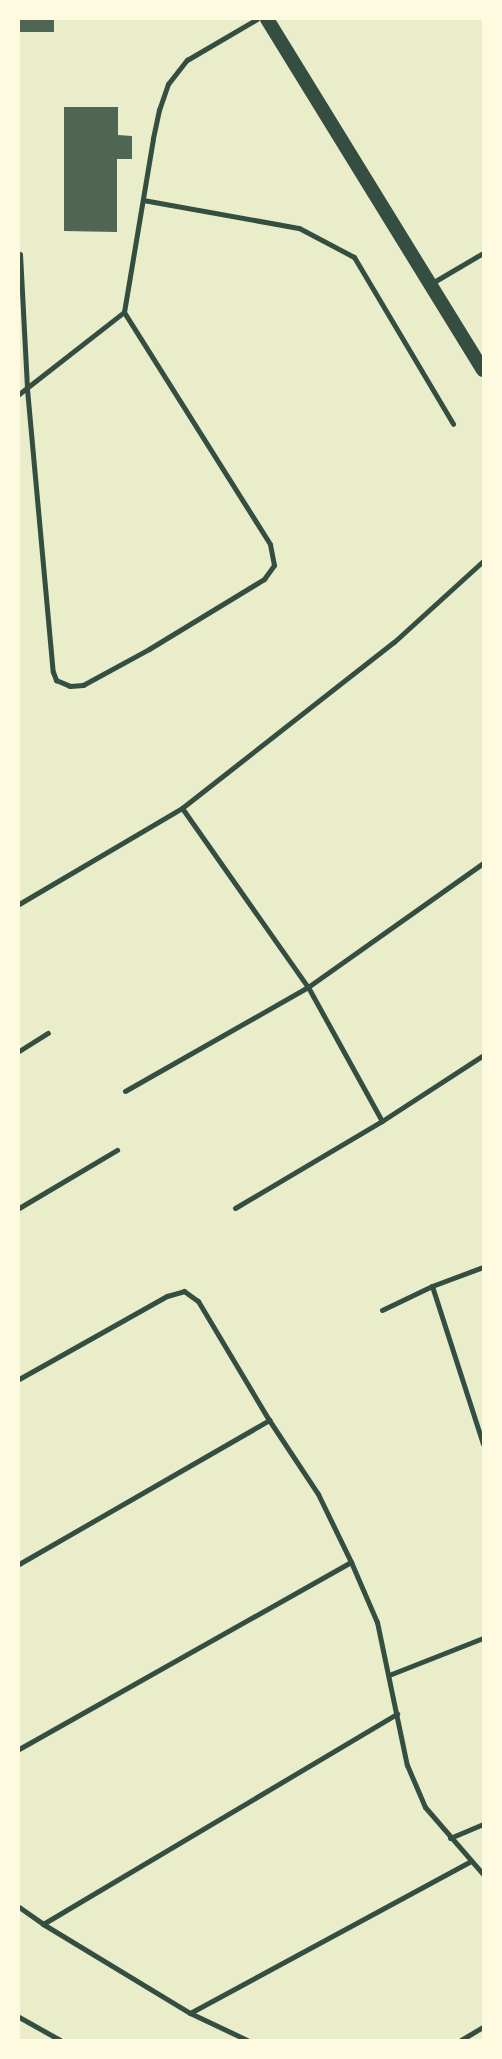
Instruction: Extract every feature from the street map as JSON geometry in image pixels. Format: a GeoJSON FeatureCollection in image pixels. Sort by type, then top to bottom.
{"type":"FeatureCollection","features":[{"type":"Feature","properties":{"kind":"highway"},"geometry":{"type":"LineString","coordinates":[[267,19],[483,370]]}},
{"type":"Feature","properties":{"kind":"street"},"geometry":{"type":"LineString","coordinates":[[20,254],[27,389],[53,672],[56,680],[62,683],[70,686],[83,685],[149,649],[264,580],[274,565],[270,544],[124,312],[153,138],[159,110],[168,84],[187,60],[257,19]]}},
{"type":"Feature","properties":{"kind":"street"},"geometry":{"type":"LineString","coordinates":[[143,200],[299,228],[354,257],[453,424]]}},
{"type":"Feature","properties":{"kind":"street"},"geometry":{"type":"LineString","coordinates":[[430,284],[483,253]]}},
{"type":"Feature","properties":{"kind":"street"},"geometry":{"type":"LineString","coordinates":[[19,394],[124,312]]}},
{"type":"Feature","properties":{"kind":"street"},"geometry":{"type":"LineString","coordinates":[[19,904],[182,808],[394,642],[483,561]]}},
{"type":"Feature","properties":{"kind":"street"},"geometry":{"type":"LineString","coordinates":[[182,808],[308,987],[382,1121]]}},
{"type":"Feature","properties":{"kind":"street"},"geometry":{"type":"LineString","coordinates":[[125,1091],[308,987],[483,863]]}},
{"type":"Feature","properties":{"kind":"street"},"geometry":{"type":"LineString","coordinates":[[19,1051],[48,1033]]}},
{"type":"Feature","properties":{"kind":"street"},"geometry":{"type":"LineString","coordinates":[[235,1208],[382,1121],[482,1056]]}},
{"type":"Feature","properties":{"kind":"street"},"geometry":{"type":"LineString","coordinates":[[19,1208],[117,1150]]}},
{"type":"Feature","properties":{"kind":"street"},"geometry":{"type":"LineString","coordinates":[[382,1310],[432,1286],[483,1267]]}},
{"type":"Feature","properties":{"kind":"street"},"geometry":{"type":"LineString","coordinates":[[432,1286],[483,1440]]}},
{"type":"Feature","properties":{"kind":"street"},"geometry":{"type":"LineString","coordinates":[[19,1379],[167,1296],[184,1291],[198,1301],[269,1420],[318,1494],[351,1562],[377,1622],[407,1766],[425,1807],[483,1874]]}},
{"type":"Feature","properties":{"kind":"street"},"geometry":{"type":"LineString","coordinates":[[19,1564],[269,1420]]}},
{"type":"Feature","properties":{"kind":"street"},"geometry":{"type":"LineString","coordinates":[[19,1749],[351,1562]]}},
{"type":"Feature","properties":{"kind":"street"},"geometry":{"type":"LineString","coordinates":[[389,1676],[483,1638]]}},
{"type":"Feature","properties":{"kind":"street"},"geometry":{"type":"LineString","coordinates":[[43,1924],[397,1714]]}},
{"type":"Feature","properties":{"kind":"street"},"geometry":{"type":"LineString","coordinates":[[450,1838],[483,1824]]}},
{"type":"Feature","properties":{"kind":"street"},"geometry":{"type":"LineString","coordinates":[[190,2013],[471,1861]]}},
{"type":"Feature","properties":{"kind":"street"},"geometry":{"type":"LineString","coordinates":[[19,1907],[43,1924],[190,2013],[247,2040]]}},
{"type":"Feature","properties":{"kind":"street"},"geometry":{"type":"LineString","coordinates":[[19,2017],[60,2040]]}},
{"type":"Feature","properties":{"kind":"street"},"geometry":{"type":"LineString","coordinates":[[461,2040],[483,2027]]}},
{"type":"Feature","properties":{"kind":"building"},"geometry":{"type":"Polygon","coordinates":[[[19,19],[54,19],[54,32],[19,32],[19,19]]]}},
{"type":"Feature","properties":{"kind":"building"},"geometry":{"type":"Polygon","coordinates":[[[64,107],[118,107],[118,135],[132,136],[132,159],[117,159],[117,232],[64,231],[64,107]]]}}]}
